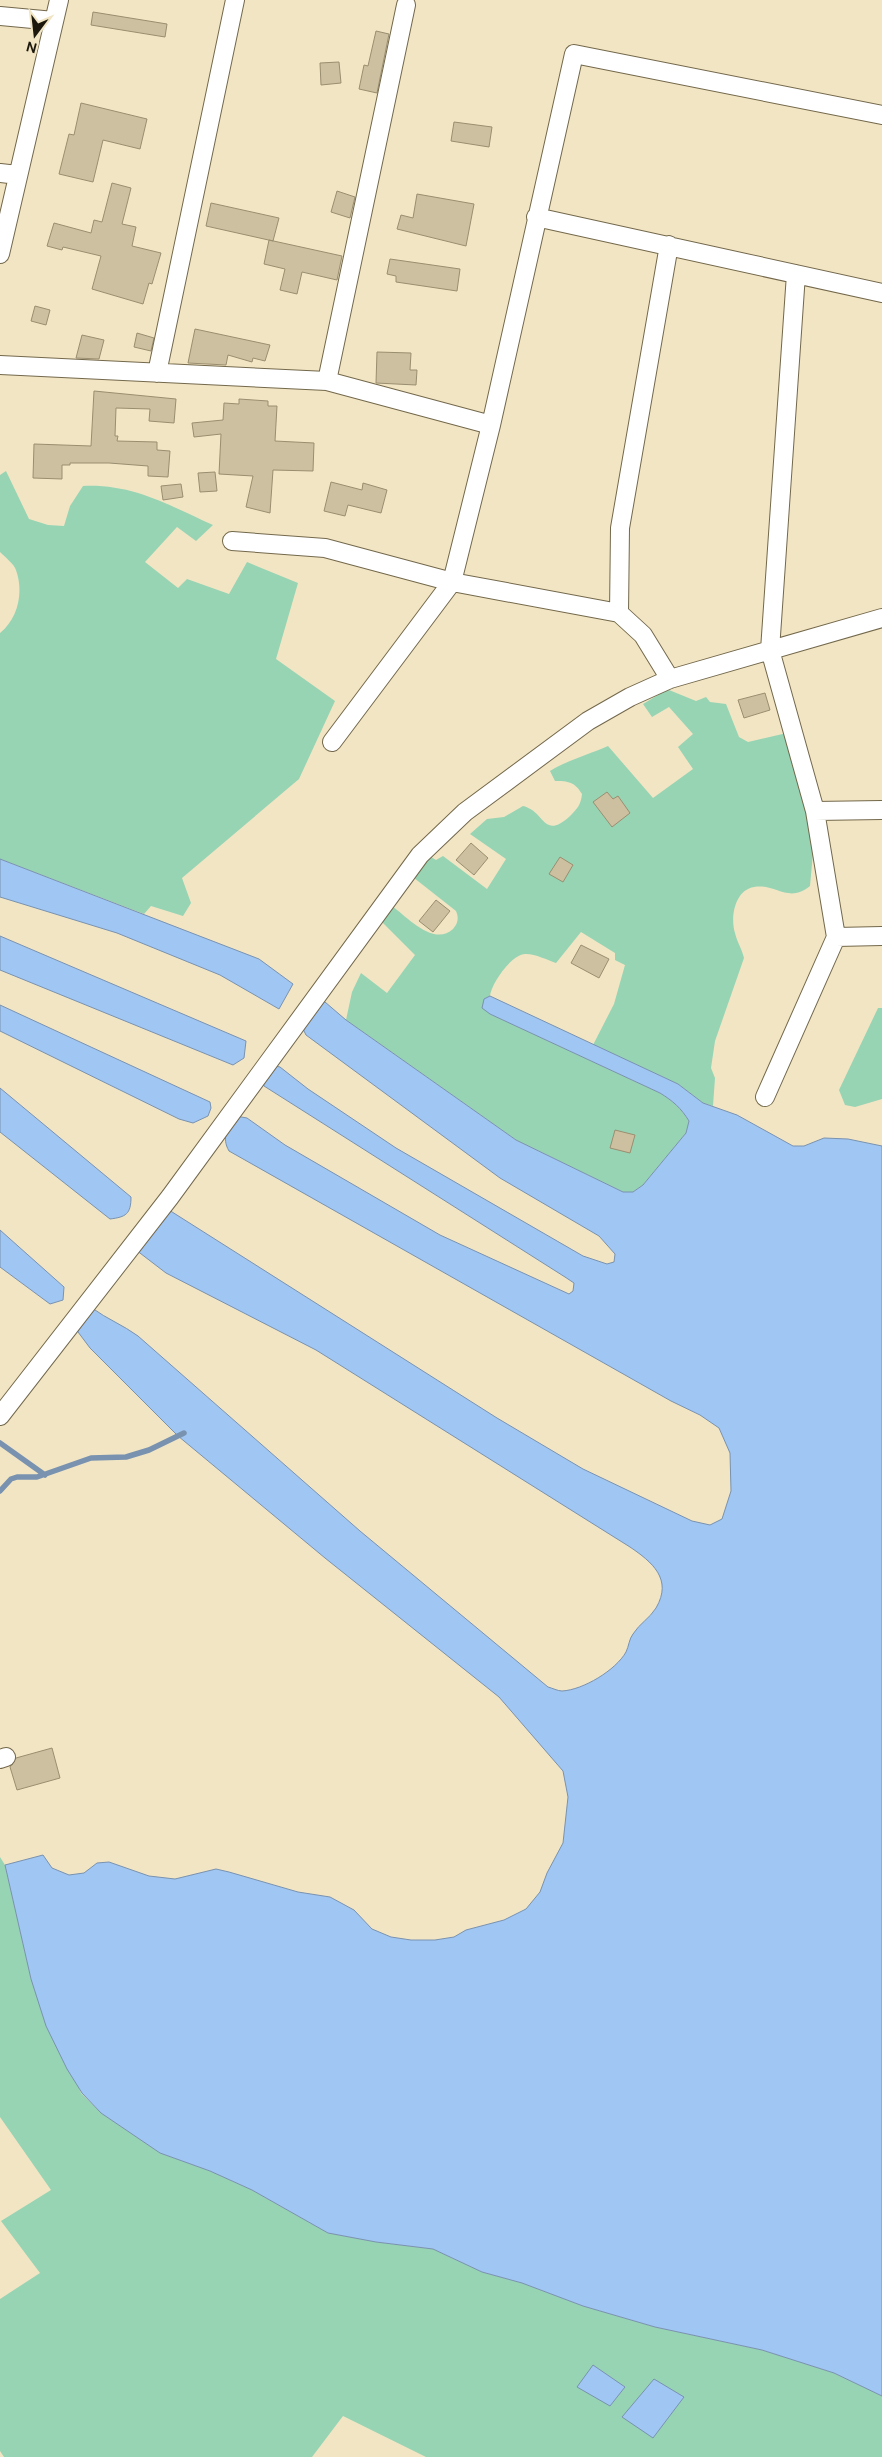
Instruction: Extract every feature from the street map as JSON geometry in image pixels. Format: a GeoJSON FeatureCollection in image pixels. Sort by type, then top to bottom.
{"type":"FeatureCollection","features":[{"type":"Feature","properties":{"kind":"street"},"geometry":{"type":"LineString","coordinates":[[0,254],[59,0]]}},
{"type":"Feature","properties":{"kind":"street"},"geometry":{"type":"LineString","coordinates":[[157,373],[234,0]]}},
{"type":"Feature","properties":{"kind":"street"},"geometry":{"type":"LineString","coordinates":[[327,381],[406,5]]}},
{"type":"Feature","properties":{"kind":"street"},"geometry":{"type":"LineString","coordinates":[[0,16],[54,21]]}},
{"type":"Feature","properties":{"kind":"street"},"geometry":{"type":"LineString","coordinates":[[332,742],[452,582],[491,425],[574,54],[882,114]]}},
{"type":"Feature","properties":{"kind":"street"},"geometry":{"type":"LineString","coordinates":[[0,173],[18,175]]}},
{"type":"Feature","properties":{"kind":"street"},"geometry":{"type":"LineString","coordinates":[[536,217],[882,293]]}},
{"type":"Feature","properties":{"kind":"street"},"geometry":{"type":"LineString","coordinates":[[619,613],[620,528],[669,245]]}},
{"type":"Feature","properties":{"kind":"street"},"geometry":{"type":"LineString","coordinates":[[765,1097],[836,937],[816,811],[770,650],[796,274]]}},
{"type":"Feature","properties":{"kind":"street"},"geometry":{"type":"LineString","coordinates":[[0,365],[327,381],[491,425]]}},
{"type":"Feature","properties":{"kind":"street"},"geometry":{"type":"LineString","coordinates":[[232,541],[325,548],[452,582],[619,613],[643,635],[670,679]]}},
{"type":"Feature","properties":{"kind":"street"},"geometry":{"type":"LineString","coordinates":[[0,1416],[170,1197],[420,855],[465,812],[588,721],[630,697],[670,679],[882,618]]}},
{"type":"Feature","properties":{"kind":"street"},"geometry":{"type":"LineString","coordinates":[[816,811],[882,810]]}},
{"type":"Feature","properties":{"kind":"street"},"geometry":{"type":"LineString","coordinates":[[836,937],[882,936]]}},
{"type":"Feature","properties":{"kind":"green space"},"geometry":{"type":"Polygon","coordinates":[[[6,471],[29,519],[48,525],[64,526],[70,506],[83,486],[101,486],[119,488],[150,497],[213,525],[196,541],[177,527],[145,562],[178,588],[187,579],[229,594],[247,562],[298,583],[276,659],[335,701],[299,779],[182,878],[191,903],[183,916],[151,906],[144,914],[0,859],[0,633],[15,613],[19,596],[18,578],[15,568],[0,552],[0,475],[6,471]]]}},
{"type":"Feature","properties":{"kind":"green space"},"geometry":{"type":"Polygon","coordinates":[[[669,690],[696,701],[706,697],[710,702],[726,704],[739,737],[748,742],[787,733],[816,819],[810,886],[795,893],[754,887],[742,893],[738,899],[733,919],[736,936],[744,958],[715,1041],[711,1068],[715,1078],[713,1106],[703,1103],[678,1084],[593,1045],[614,1004],[625,965],[615,960],[615,953],[581,932],[556,963],[530,954],[520,955],[498,977],[490,996],[484,1000],[490,1014],[660,1093],[676,1105],[689,1121],[686,1133],[643,1185],[633,1192],[623,1192],[516,1140],[346,1020],[352,992],[361,973],[387,993],[415,955],[379,919],[392,906],[429,933],[446,934],[456,925],[458,918],[456,911],[409,874],[426,854],[436,860],[443,856],[487,889],[506,859],[470,834],[487,819],[504,817],[523,806],[536,813],[549,825],[554,826],[569,817],[580,804],[582,794],[574,785],[555,781],[550,771],[556,767],[608,746],[653,798],[693,769],[678,747],[693,734],[669,707],[652,717],[643,704],[669,690]]]}},
{"type":"Feature","properties":{"kind":"green space"},"geometry":{"type":"Polygon","coordinates":[[[878,1008],[882,1008],[882,1099],[855,1107],[845,1105],[839,1090],[878,1008]]]}},
{"type":"Feature","properties":{"kind":"green space"},"geometry":{"type":"Polygon","coordinates":[[[0,1857],[5,1865],[31,1979],[81,2093],[101,2113],[160,2153],[210,2171],[252,2190],[328,2233],[376,2242],[433,2249],[482,2272],[522,2283],[583,2306],[655,2327],[762,2350],[834,2373],[882,2396],[882,2457],[426,2457],[343,2416],[312,2457],[4,2457],[0,2451],[0,2299],[40,2273],[1,2221],[51,2190],[0,2117],[0,1857]]]}},
{"type":"Feature","properties":{"kind":"water"},"geometry":{"type":"Polygon","coordinates":[[[0,859],[259,959],[293,984],[279,1009],[220,975],[117,933],[0,897],[0,859]]]}},
{"type":"Feature","properties":{"kind":"water"},"geometry":{"type":"Polygon","coordinates":[[[0,936],[246,1041],[244,1058],[233,1065],[0,970],[0,936]]]}},
{"type":"Feature","properties":{"kind":"water"},"geometry":{"type":"Polygon","coordinates":[[[490,996],[678,1084],[703,1103],[737,1115],[793,1146],[804,1146],[824,1138],[848,1139],[882,1146],[882,2396],[834,2373],[762,2350],[655,2327],[583,2306],[522,2283],[482,2272],[433,2249],[376,2242],[328,2233],[252,2190],[210,2171],[160,2153],[101,2113],[82,2093],[67,2069],[46,2026],[31,1979],[5,1865],[43,1855],[52,1868],[69,1875],[84,1873],[97,1863],[109,1862],[149,1876],[175,1879],[216,1869],[298,1892],[330,1897],[354,1910],[372,1929],[391,1937],[411,1940],[435,1940],[454,1937],[466,1930],[504,1920],[526,1909],[540,1892],[547,1873],[563,1843],[568,1797],[563,1771],[499,1697],[325,1558],[178,1436],[90,1348],[78,1332],[75,1321],[92,1308],[138,1336],[360,1531],[548,1687],[560,1691],[570,1690],[589,1683],[615,1666],[626,1652],[632,1636],[638,1627],[654,1612],[661,1598],[662,1588],[658,1572],[646,1559],[630,1547],[316,1350],[166,1273],[136,1250],[169,1210],[497,1418],[583,1469],[692,1521],[710,1525],[722,1519],[731,1491],[730,1453],[719,1428],[700,1415],[671,1401],[229,1151],[226,1137],[230,1125],[236,1116],[247,1118],[285,1145],[440,1235],[569,1294],[573,1291],[574,1283],[264,1086],[261,1078],[272,1065],[280,1067],[308,1089],[396,1148],[583,1256],[607,1264],[614,1262],[615,1254],[599,1236],[500,1178],[306,1035],[301,1025],[319,1000],[325,1002],[346,1020],[516,1140],[623,1192],[633,1192],[643,1185],[686,1133],[689,1121],[683,1112],[660,1093],[490,1014],[482,1008],[484,999],[490,996]]]}},
{"type":"Feature","properties":{"kind":"water"},"geometry":{"type":"Polygon","coordinates":[[[0,1005],[210,1102],[211,1108],[208,1116],[193,1123],[179,1119],[0,1031],[0,1005]]]}},
{"type":"Feature","properties":{"kind":"water"},"geometry":{"type":"Polygon","coordinates":[[[0,1088],[131,1197],[129,1211],[124,1216],[110,1219],[0,1132],[0,1088]]]}},
{"type":"Feature","properties":{"kind":"water"},"geometry":{"type":"Polygon","coordinates":[[[0,1230],[64,1287],[63,1300],[50,1304],[0,1267],[0,1230]]]}},
{"type":"Feature","properties":{"kind":"water"},"geometry":{"type":"Polygon","coordinates":[[[593,2365],[625,2387],[610,2406],[577,2387],[593,2365]]]}},
{"type":"Feature","properties":{"kind":"water"},"geometry":{"type":"Polygon","coordinates":[[[654,2379],[684,2397],[653,2438],[622,2417],[654,2379]]]}},
{"type":"Feature","properties":{"kind":"building"},"geometry":{"type":"Polygon","coordinates":[[[93,12],[167,24],[165,37],[91,25],[93,12]]]}},
{"type":"Feature","properties":{"kind":"building"},"geometry":{"type":"Polygon","coordinates":[[[376,31],[389,34],[377,93],[359,89],[364,65],[368,66],[376,31]]]}},
{"type":"Feature","properties":{"kind":"building"},"geometry":{"type":"Polygon","coordinates":[[[339,62],[341,83],[321,85],[320,63],[339,62]]]}},
{"type":"Feature","properties":{"kind":"building"},"geometry":{"type":"Polygon","coordinates":[[[81,103],[147,119],[140,149],[103,140],[93,182],[59,174],[69,134],[74,135],[81,103]]]}},
{"type":"Feature","properties":{"kind":"building"},"geometry":{"type":"Polygon","coordinates":[[[454,122],[492,127],[489,147],[451,141],[454,122]]]}},
{"type":"Feature","properties":{"kind":"building"},"geometry":{"type":"Polygon","coordinates":[[[112,183],[131,188],[122,224],[136,227],[132,246],[161,253],[152,284],[149,283],[143,304],[92,289],[101,256],[63,247],[62,250],[47,246],[54,223],[91,233],[94,220],[102,222],[112,183]]]}},
{"type":"Feature","properties":{"kind":"building"},"geometry":{"type":"Polygon","coordinates":[[[337,191],[355,197],[350,218],[331,212],[337,191]]]}},
{"type":"Feature","properties":{"kind":"building"},"geometry":{"type":"Polygon","coordinates":[[[417,194],[474,204],[466,246],[397,229],[401,215],[413,218],[417,194]]]}},
{"type":"Feature","properties":{"kind":"building"},"geometry":{"type":"Polygon","coordinates":[[[211,203],[279,218],[273,241],[206,226],[211,203]]]}},
{"type":"Feature","properties":{"kind":"building"},"geometry":{"type":"Polygon","coordinates":[[[269,240],[342,256],[337,280],[302,272],[297,294],[280,290],[285,269],[264,264],[269,240]]]}},
{"type":"Feature","properties":{"kind":"building"},"geometry":{"type":"Polygon","coordinates":[[[390,259],[460,269],[457,291],[396,282],[396,276],[387,274],[390,259]]]}},
{"type":"Feature","properties":{"kind":"building"},"geometry":{"type":"Polygon","coordinates":[[[35,306],[50,310],[46,325],[31,321],[35,306]]]}},
{"type":"Feature","properties":{"kind":"building"},"geometry":{"type":"Polygon","coordinates":[[[195,329],[270,345],[265,361],[253,358],[252,362],[228,355],[226,365],[188,363],[195,329]]]}},
{"type":"Feature","properties":{"kind":"building"},"geometry":{"type":"Polygon","coordinates":[[[137,333],[154,338],[151,351],[134,347],[137,333]]]}},
{"type":"Feature","properties":{"kind":"building"},"geometry":{"type":"Polygon","coordinates":[[[82,335],[104,340],[99,359],[76,358],[82,335]]]}},
{"type":"Feature","properties":{"kind":"building"},"geometry":{"type":"Polygon","coordinates":[[[377,352],[411,353],[410,370],[417,370],[416,385],[376,383],[377,352]]]}},
{"type":"Feature","properties":{"kind":"building"},"geometry":{"type":"Polygon","coordinates":[[[94,391],[176,399],[174,423],[149,421],[150,409],[116,408],[115,436],[118,436],[117,441],[157,442],[157,450],[170,451],[168,477],[148,476],[148,466],[70,463],[70,465],[62,465],[62,479],[33,478],[34,444],[91,446],[94,391]]]}},
{"type":"Feature","properties":{"kind":"building"},"geometry":{"type":"Polygon","coordinates":[[[239,399],[268,401],[268,406],[277,406],[275,441],[314,443],[313,471],[273,470],[270,513],[246,507],[253,476],[219,474],[221,434],[194,437],[192,423],[223,420],[224,403],[239,404],[239,399]]]}},
{"type":"Feature","properties":{"kind":"building"},"geometry":{"type":"Polygon","coordinates":[[[215,472],[217,491],[200,492],[198,473],[215,472]]]}},
{"type":"Feature","properties":{"kind":"building"},"geometry":{"type":"Polygon","coordinates":[[[331,482],[362,490],[363,483],[387,490],[381,513],[348,505],[345,516],[324,511],[331,482]]]}},
{"type":"Feature","properties":{"kind":"building"},"geometry":{"type":"Polygon","coordinates":[[[181,484],[183,497],[163,500],[161,486],[181,484]]]}},
{"type":"Feature","properties":{"kind":"building"},"geometry":{"type":"Polygon","coordinates":[[[765,693],[770,710],[744,718],[738,700],[765,693]]]}},
{"type":"Feature","properties":{"kind":"building"},"geometry":{"type":"Polygon","coordinates":[[[607,792],[613,799],[618,796],[630,813],[612,827],[593,802],[607,792]]]}},
{"type":"Feature","properties":{"kind":"building"},"geometry":{"type":"Polygon","coordinates":[[[471,843],[488,858],[474,875],[456,860],[471,843]]]}},
{"type":"Feature","properties":{"kind":"building"},"geometry":{"type":"Polygon","coordinates":[[[560,857],[573,865],[563,882],[549,874],[560,857]]]}},
{"type":"Feature","properties":{"kind":"building"},"geometry":{"type":"Polygon","coordinates":[[[436,900],[450,911],[433,932],[419,921],[436,900]]]}},
{"type":"Feature","properties":{"kind":"building"},"geometry":{"type":"Polygon","coordinates":[[[581,945],[609,959],[599,978],[571,963],[581,945]]]}},
{"type":"Feature","properties":{"kind":"building"},"geometry":{"type":"Polygon","coordinates":[[[615,1130],[635,1135],[630,1153],[610,1148],[615,1130]]]}},
{"type":"Feature","properties":{"kind":"building"},"geometry":{"type":"Polygon","coordinates":[[[52,1748],[60,1778],[17,1790],[10,1767],[16,1758],[52,1748]]]}},
{"type":"Feature","properties":{"kind":"waterway"},"geometry":{"type":"LineString","coordinates":[[0,1491],[11,1479],[17,1477],[37,1477],[91,1458],[126,1457],[149,1450],[184,1433]]}},
{"type":"Feature","properties":{"kind":"waterway"},"geometry":{"type":"LineString","coordinates":[[0,1443],[45,1475]]}}]}
